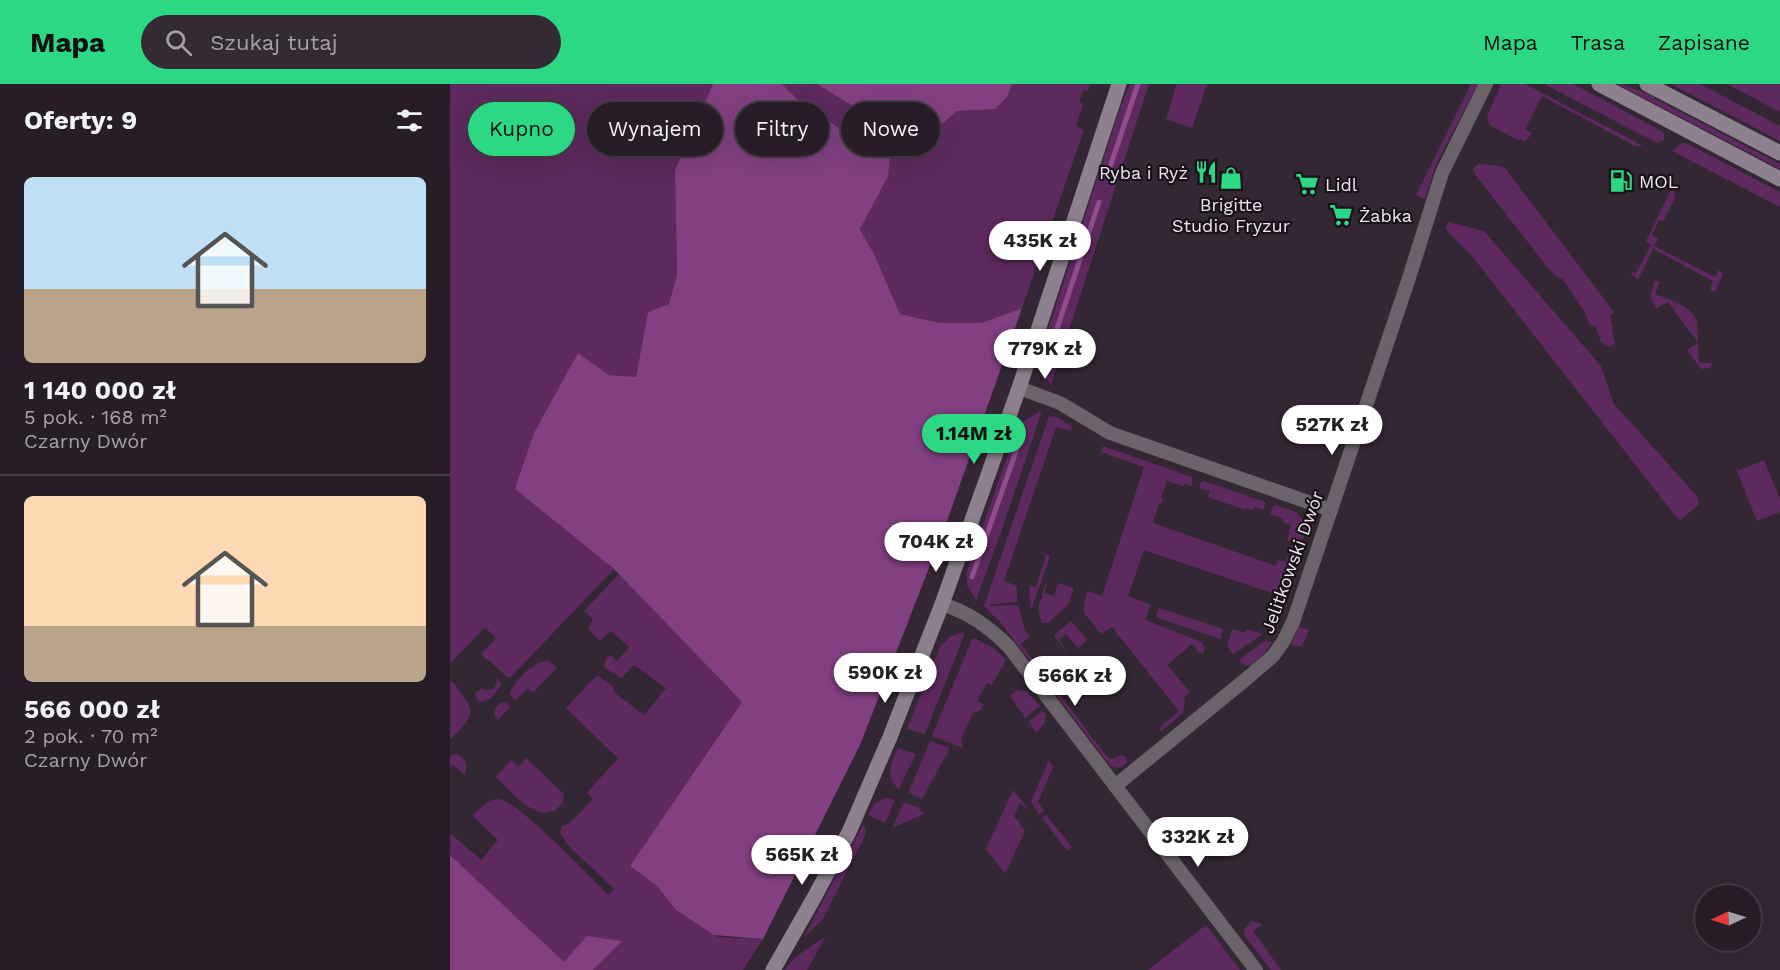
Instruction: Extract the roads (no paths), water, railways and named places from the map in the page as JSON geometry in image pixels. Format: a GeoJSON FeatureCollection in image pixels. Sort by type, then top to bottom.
{"type":"FeatureCollection","features":[{"type":"Feature","properties":{"kind":"main road"},"geometry":{"type":"LineString","coordinates":[[773,970],[820,888],[856,815],[890,737],[942,604],[1019,388],[1119,84]]}},
{"type":"Feature","properties":{"kind":"main road"},"geometry":{"type":"LineString","coordinates":[[1599,84],[1780,178]]}},
{"type":"Feature","properties":{"kind":"main road"},"geometry":{"type":"LineString","coordinates":[[1647,84],[1780,153]]}},
{"type":"Feature","properties":{"kind":"street","name":"Jelitkowski Dwór"},"geometry":{"type":"LineString","coordinates":[[1115,786],[1273,656],[1283,642],[1293,622],[1331,510],[1442,173],[1486,84]]}},
{"type":"Feature","properties":{"kind":"street"},"geometry":{"type":"LineString","coordinates":[[1019,388],[1060,403],[1110,433],[1331,510]]}},
{"type":"Feature","properties":{"kind":"street"},"geometry":{"type":"LineString","coordinates":[[942,604],[975,617],[1009,647],[1256,970]]}},
{"type":"Feature","properties":{"kind":"waterway"},"geometry":{"type":"LineString","coordinates":[[1109,170],[1138,84]]}},
{"type":"Feature","properties":{"kind":"waterway"},"geometry":{"type":"LineString","coordinates":[[1049,353],[1099,202]]}},
{"type":"Feature","properties":{"kind":"waterway"},"geometry":{"type":"LineString","coordinates":[[972,577],[1021,437]]}},
{"type":"Feature","properties":{"kind":"place","name":"Ryba i Ryż"},"geometry":{"type":"Point","coordinates":[1206,172]}},
{"type":"Feature","properties":{"kind":"place","name":"Brigitte Studio Fryzur"},"geometry":{"type":"Point","coordinates":[1231,178]}},
{"type":"Feature","properties":{"kind":"place","name":"MOL"},"geometry":{"type":"Point","coordinates":[1621,181]}},
{"type":"Feature","properties":{"kind":"place","name":"Lidl"},"geometry":{"type":"Point","coordinates":[1307,184]}},
{"type":"Feature","properties":{"kind":"place","name":"Żabka"},"geometry":{"type":"Point","coordinates":[1341,215]}}]}
